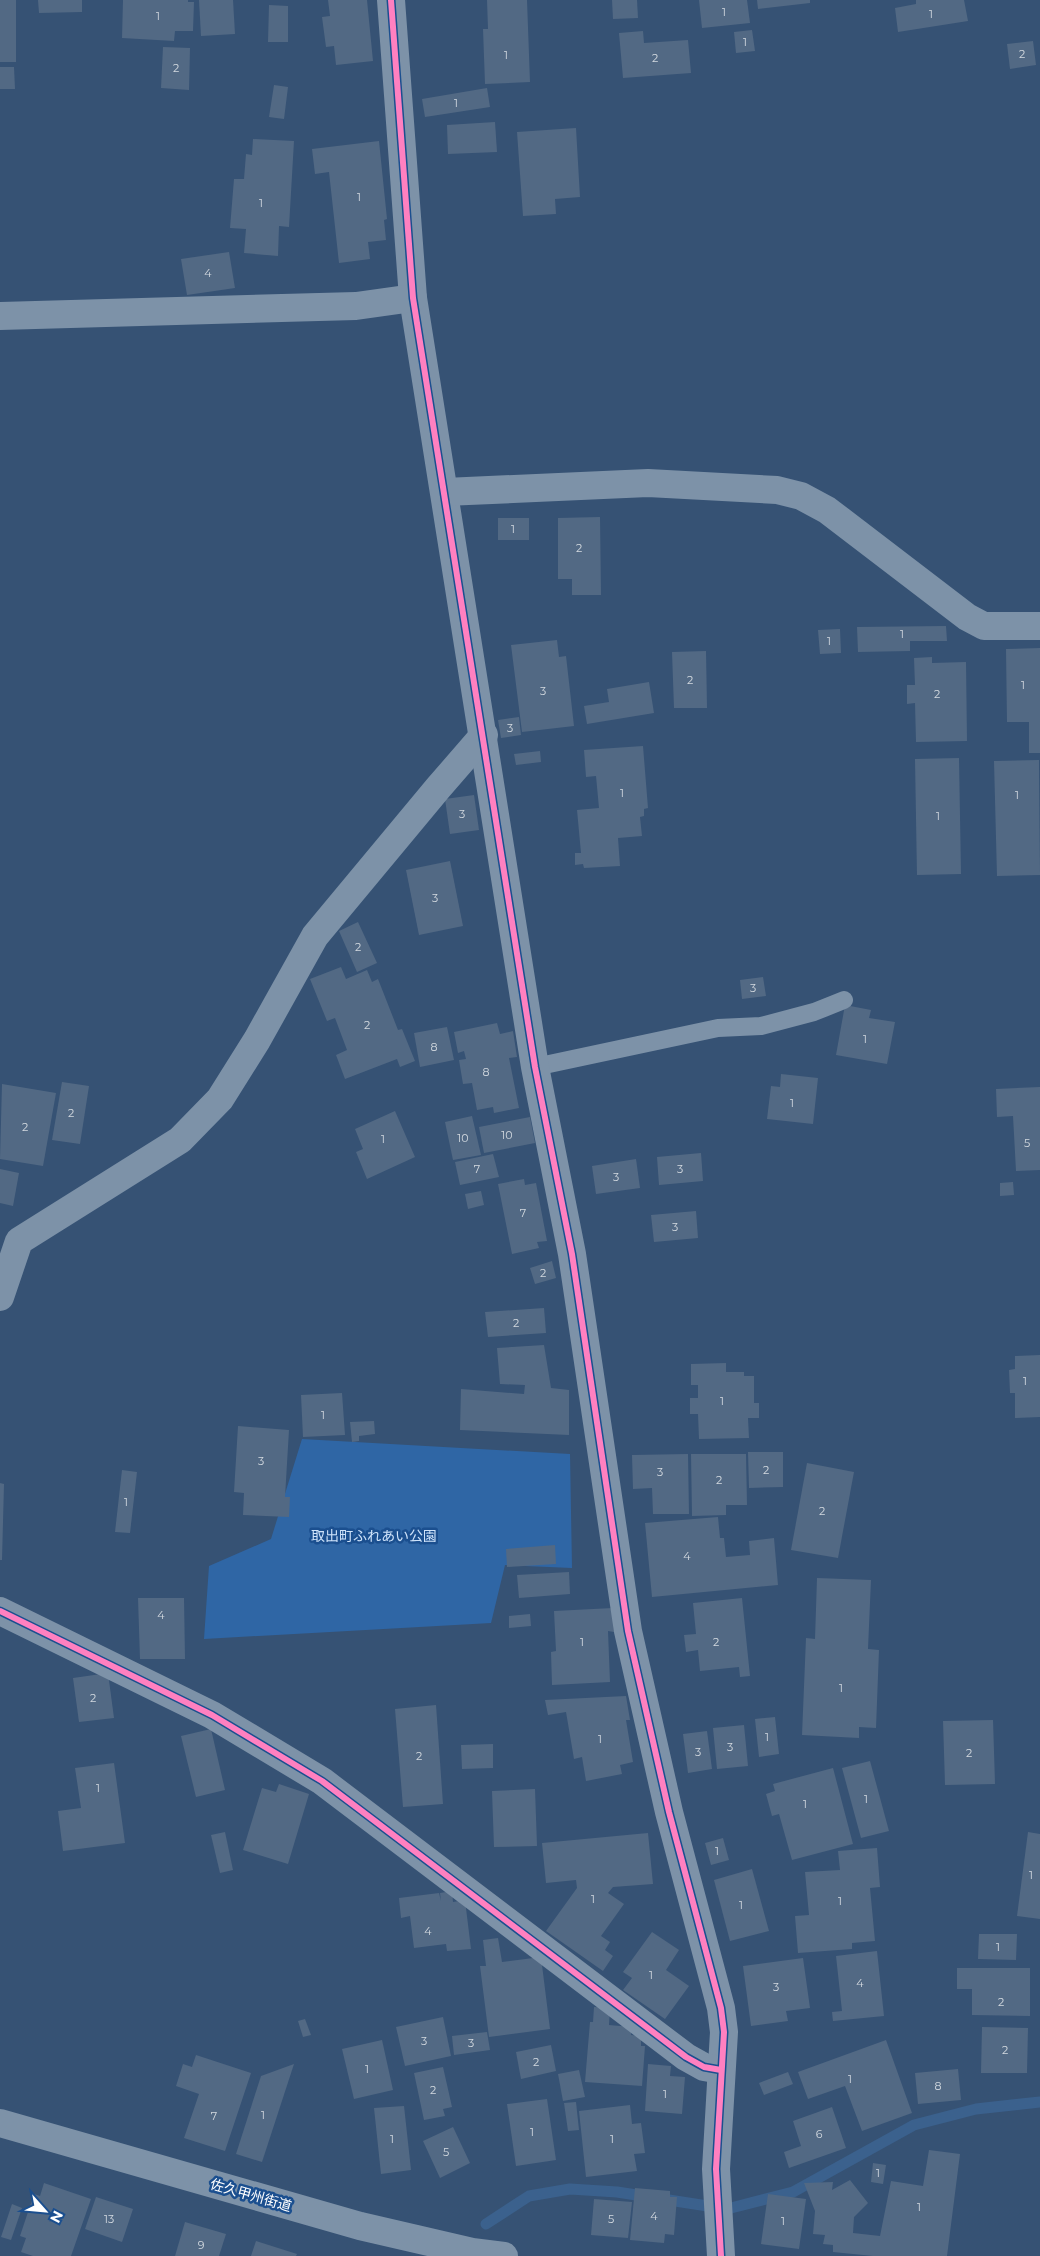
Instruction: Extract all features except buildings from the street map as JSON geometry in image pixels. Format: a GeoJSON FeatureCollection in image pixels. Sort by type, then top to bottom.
{"type":"FeatureCollection","features":[{"type":"Feature","properties":{"kind":"street"},"geometry":{"type":"LineString","coordinates":[[391,0],[413,298],[484,735],[535,1067],[572,1254],[628,1631],[669,1812],[721,2008],[724,2032],[716,2169],[722,2256]]}},
{"type":"Feature","properties":{"kind":"street"},"geometry":{"type":"LineString","coordinates":[[0,316],[356,306],[413,298]]}},
{"type":"Feature","properties":{"kind":"street"},"geometry":{"type":"LineString","coordinates":[[445,492],[648,483],[778,490],[801,496],[827,510],[967,617],[984,626],[1040,626]]}},
{"type":"Feature","properties":{"kind":"street"},"geometry":{"type":"LineString","coordinates":[[0,1297],[10,1239],[180,1140],[220,1099],[257,1040],[316,936],[484,735]]}},
{"type":"Feature","properties":{"kind":"street"},"geometry":{"type":"LineString","coordinates":[[0,1611],[212,1715],[322,1780],[686,2057],[704,2067],[721,2070]]}},
{"type":"Feature","properties":{"kind":"street","name":"佐久甲州街道"},"geometry":{"type":"LineString","coordinates":[[0,2123],[360,2226],[472,2252],[504,2256]]}},
{"type":"Feature","properties":{"kind":"lane"},"geometry":{"type":"LineString","coordinates":[[535,1067],[718,1028],[761,1026],[814,1012],[844,1000]]}},
{"type":"Feature","properties":{"kind":"green space","name":"取出町ふれあい公園"},"geometry":{"type":"Polygon","coordinates":[[[302,1439],[570,1454],[572,1568],[505,1565],[491,1623],[204,1639],[209,1566],[271,1539],[302,1439]]]}},
{"type":"Feature","properties":{"kind":"waterway"},"geometry":{"type":"LineString","coordinates":[[486,2224],[529,2196],[570,2189],[617,2192],[727,2209],[793,2192],[914,2125],[976,2109],[1040,2102]]}},
{"type":"Feature","properties":{"kind":"cycle path"},"geometry":{"type":"LineString","coordinates":[[391,0],[413,298],[535,1067],[572,1254],[628,1631],[669,1812],[721,2008],[724,2032],[716,2169],[721,2256]]}},
{"type":"Feature","properties":{"kind":"cycle path"},"geometry":{"type":"LineString","coordinates":[[0,1611],[212,1715],[322,1781],[686,2057],[704,2067],[721,2070]]}}]}
